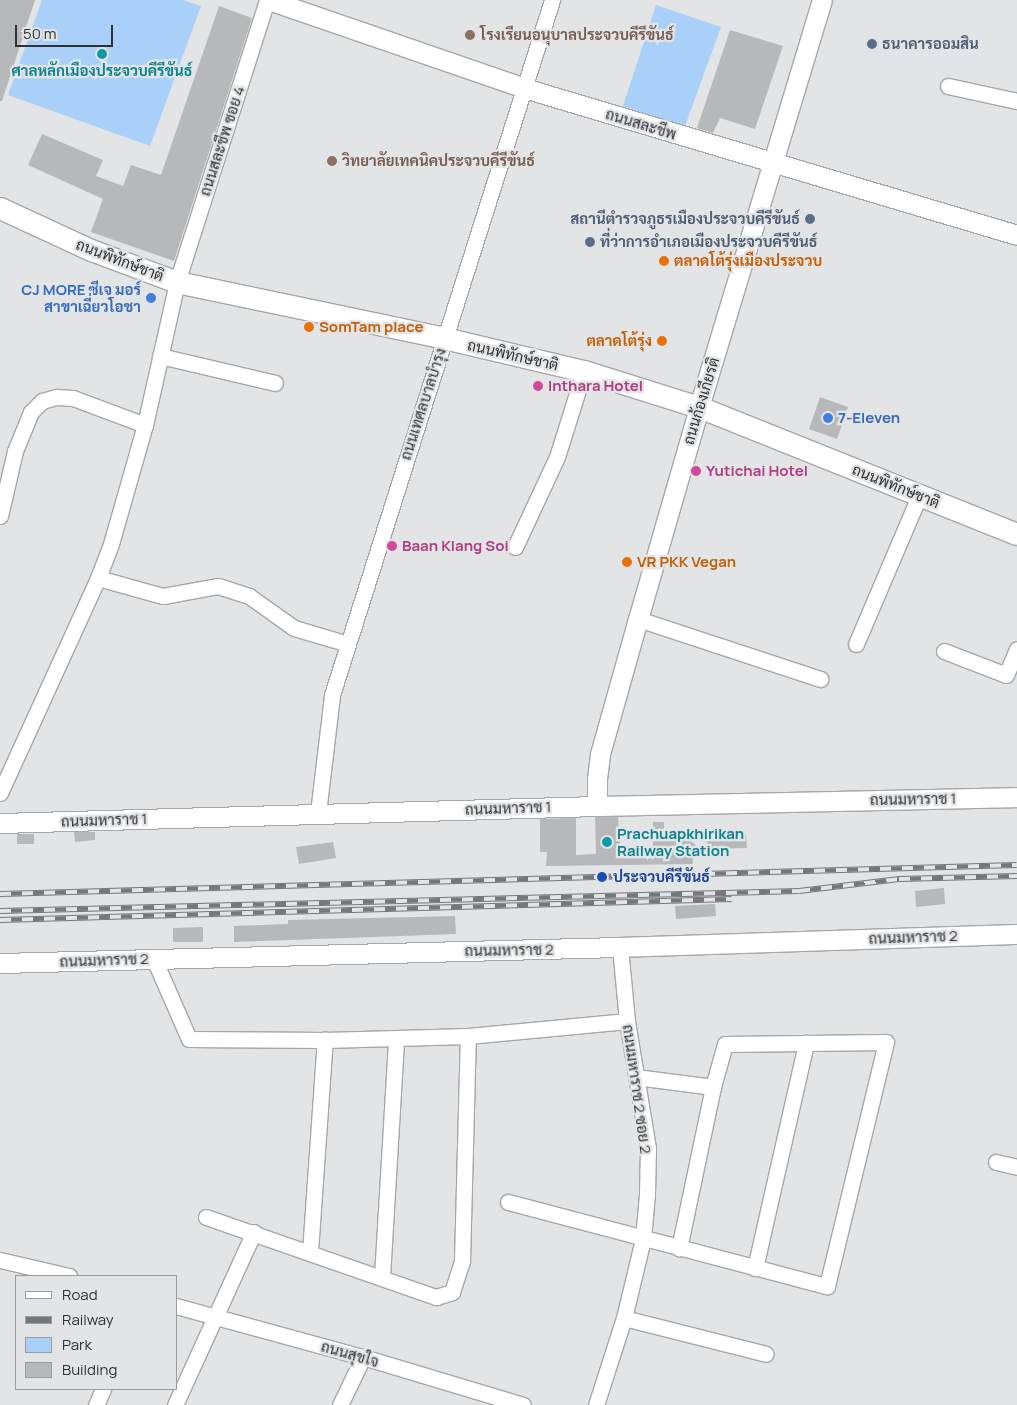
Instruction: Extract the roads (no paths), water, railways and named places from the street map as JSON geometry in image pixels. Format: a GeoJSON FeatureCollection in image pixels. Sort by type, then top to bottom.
{"type":"FeatureCollection","features":[{"type":"Feature","properties":{"kind":"main road","name":"ถนนพิทักษ์ชาติ"},"geometry":{"type":"LineString","coordinates":[[0,208],[91,250],[177,282],[444,338],[584,371],[700,406],[1017,534]]}},
{"type":"Feature","properties":{"kind":"street","name":"ถนนสละชีพ"},"geometry":{"type":"LineString","coordinates":[[268,0],[524,88],[1017,235]]}},
{"type":"Feature","properties":{"kind":"street","name":"ถนนสละชีพ ซอย 4"},"geometry":{"type":"LineString","coordinates":[[0,793],[98,578],[111,544],[145,424],[177,282],[268,0]]}},
{"type":"Feature","properties":{"kind":"street","name":"ถนนเทศลบาลบำรุง"},"geometry":{"type":"LineString","coordinates":[[318,813],[332,695],[552,0]]}},
{"type":"Feature","properties":{"kind":"street","name":"ถนนก้องเกียรติ"},"geometry":{"type":"LineString","coordinates":[[597,806],[597,779],[600,754],[700,406],[822,0]]}},
{"type":"Feature","properties":{"kind":"street"},"geometry":{"type":"LineString","coordinates":[[948,86],[1017,101]]}},
{"type":"Feature","properties":{"kind":"street"},"geometry":{"type":"LineString","coordinates":[[160,356],[275,383]]}},
{"type":"Feature","properties":{"kind":"street"},"geometry":{"type":"LineString","coordinates":[[515,547],[557,457],[584,371]]}},
{"type":"Feature","properties":{"kind":"street"},"geometry":{"type":"LineString","coordinates":[[0,516],[15,451],[31,412],[42,401],[56,397],[73,398],[145,424]]}},
{"type":"Feature","properties":{"kind":"street"},"geometry":{"type":"LineString","coordinates":[[856,644],[919,496]]}},
{"type":"Feature","properties":{"kind":"street"},"geometry":{"type":"LineString","coordinates":[[98,578],[162,596],[218,586],[248,596],[294,628],[348,644]]}},
{"type":"Feature","properties":{"kind":"street"},"geometry":{"type":"LineString","coordinates":[[638,619],[820,679]]}},
{"type":"Feature","properties":{"kind":"street"},"geometry":{"type":"LineString","coordinates":[[944,651],[1006,675],[1017,649]]}},
{"type":"Feature","properties":{"kind":"street","name":"ถนนมหาราช 1"},"geometry":{"type":"LineString","coordinates":[[0,823],[318,813],[1017,797]]}},
{"type":"Feature","properties":{"kind":"street","name":"ถนนมหาราช 2"},"geometry":{"type":"LineString","coordinates":[[0,963],[620,947],[1017,934]]}},
{"type":"Feature","properties":{"kind":"street","name":"ถนนมหาราช 2 ซอย 2"},"geometry":{"type":"LineString","coordinates":[[596,1405],[624,1318],[643,1239],[647,1194],[648,1148],[628,1021],[620,947]]}},
{"type":"Feature","properties":{"kind":"street"},"geometry":{"type":"LineString","coordinates":[[154,959],[189,1039],[325,1040],[468,1036],[628,1021]]}},
{"type":"Feature","properties":{"kind":"street"},"geometry":{"type":"LineString","coordinates":[[206,1217],[254,1232],[436,1297],[452,1292],[462,1261],[468,1036]]}},
{"type":"Feature","properties":{"kind":"street"},"geometry":{"type":"LineString","coordinates":[[382,1277],[396,1038]]}},
{"type":"Feature","properties":{"kind":"street"},"geometry":{"type":"LineString","coordinates":[[310,1252],[325,1040]]}},
{"type":"Feature","properties":{"kind":"street"},"geometry":{"type":"LineString","coordinates":[[508,1202],[643,1239],[827,1286],[886,1042],[725,1044],[713,1087],[679,1248]]}},
{"type":"Feature","properties":{"kind":"street"},"geometry":{"type":"LineString","coordinates":[[756,1268],[806,1043]]}},
{"type":"Feature","properties":{"kind":"street"},"geometry":{"type":"LineString","coordinates":[[636,1077],[713,1087]]}},
{"type":"Feature","properties":{"kind":"street"},"geometry":{"type":"LineString","coordinates":[[996,1162],[1017,1167]]}},
{"type":"Feature","properties":{"kind":"street"},"geometry":{"type":"LineString","coordinates":[[175,1405],[254,1232]]}},
{"type":"Feature","properties":{"kind":"street"},"geometry":{"type":"LineString","coordinates":[[0,1260],[65,1275]]}},
{"type":"Feature","properties":{"kind":"street","name":"ถนนสุขใจ"},"geometry":{"type":"LineString","coordinates":[[178,1307],[523,1405]]}},
{"type":"Feature","properties":{"kind":"street"},"geometry":{"type":"LineString","coordinates":[[624,1318],[766,1354]]}},
{"type":"Feature","properties":{"kind":"street"},"geometry":{"type":"LineString","coordinates":[[340,1405],[363,1358]]}},
{"type":"Feature","properties":{"kind":"street"},"geometry":{"type":"LineString","coordinates":[[96,1405],[104,1390]]}},
{"type":"Feature","properties":{"kind":"railway"},"geometry":{"type":"LineString","coordinates":[[0,894],[1017,865]]}},
{"type":"Feature","properties":{"kind":"railway"},"geometry":{"type":"LineString","coordinates":[[0,911],[799,891],[899,879],[1017,876]]}},
{"type":"Feature","properties":{"kind":"railway"},"geometry":{"type":"LineString","coordinates":[[0,920],[732,899]]}},
{"type":"Feature","properties":{"kind":"place","name":"โรงเรียนอนุบาลประจวบคีรีขันธ์"},"geometry":{"type":"Point","coordinates":[470,35]}},
{"type":"Feature","properties":{"kind":"place","name":"ธนาคารออมสิน"},"geometry":{"type":"Point","coordinates":[872,44]}},
{"type":"Feature","properties":{"kind":"place","name":"ศาลหลักเมืองประจวบคีรีขันธ์"},"geometry":{"type":"Point","coordinates":[102,54]}},
{"type":"Feature","properties":{"kind":"place","name":"วิทยาลัยเทคนิคประจวบคีรีขันธ์"},"geometry":{"type":"Point","coordinates":[332,161]}},
{"type":"Feature","properties":{"kind":"place","name":"สถานีตำรวจภูธรเมืองประจวบคีรีขันธ์"},"geometry":{"type":"Point","coordinates":[810,219]}},
{"type":"Feature","properties":{"kind":"place","name":"ที่ว่าการอำเภอเมืองประจวบคีรีขันธ์"},"geometry":{"type":"Point","coordinates":[590,242]}},
{"type":"Feature","properties":{"kind":"place","name":"ตลาดโต้รุ่งเมืองประจวบ"},"geometry":{"type":"Point","coordinates":[664,261]}},
{"type":"Feature","properties":{"kind":"place","name":"CJ MORE ซีเจ มอร์ สาขาเฉี่ยวโอชา"},"geometry":{"type":"Point","coordinates":[151,298]}},
{"type":"Feature","properties":{"kind":"place","name":"SomTam place"},"geometry":{"type":"Point","coordinates":[309,327]}},
{"type":"Feature","properties":{"kind":"place","name":"ตลาดโต้รุ่ง"},"geometry":{"type":"Point","coordinates":[662,341]}},
{"type":"Feature","properties":{"kind":"place","name":"Inthara Hotel"},"geometry":{"type":"Point","coordinates":[538,386]}},
{"type":"Feature","properties":{"kind":"place","name":"7-Eleven"},"geometry":{"type":"Point","coordinates":[828,418]}},
{"type":"Feature","properties":{"kind":"place","name":"Yutichai Hotel"},"geometry":{"type":"Point","coordinates":[696,471]}},
{"type":"Feature","properties":{"kind":"place","name":"Baan Klang Soi"},"geometry":{"type":"Point","coordinates":[392,546]}},
{"type":"Feature","properties":{"kind":"place","name":"VR PKK Vegan"},"geometry":{"type":"Point","coordinates":[627,562]}},
{"type":"Feature","properties":{"kind":"place","name":"Prachuapkhirikan Railway Station"},"geometry":{"type":"Point","coordinates":[607,842]}},
{"type":"Feature","properties":{"kind":"place","name":"ประจวบคีรีขันธ์"},"geometry":{"type":"Point","coordinates":[602,877]}}]}
